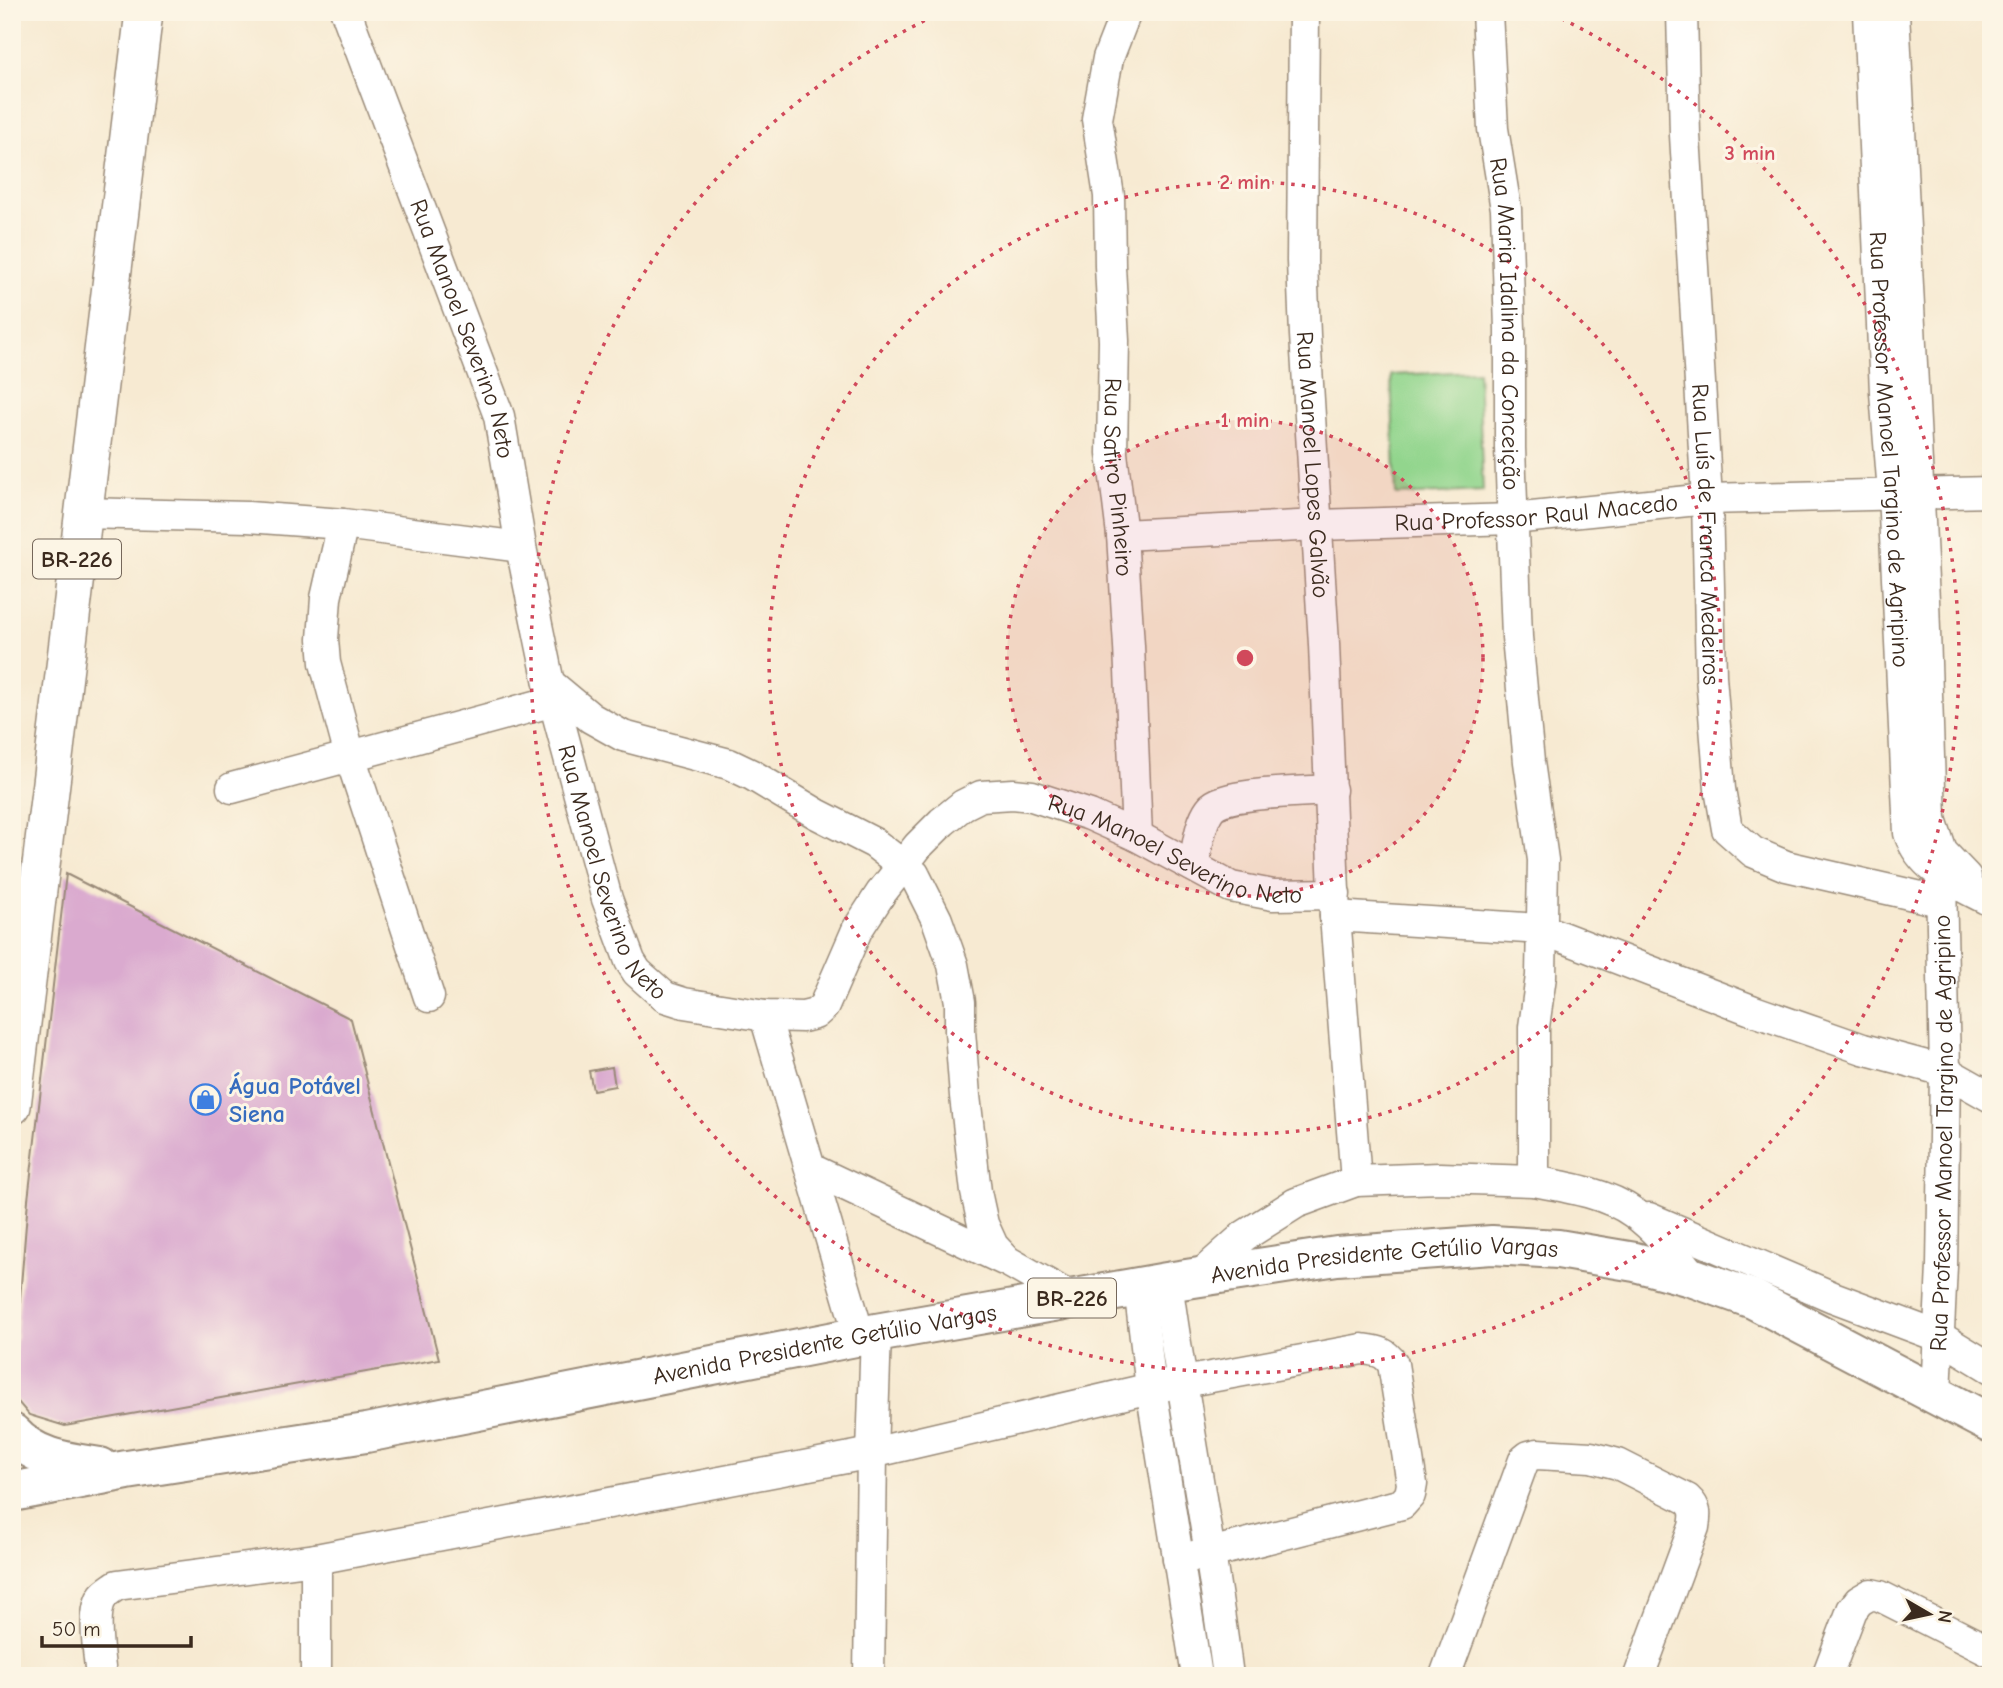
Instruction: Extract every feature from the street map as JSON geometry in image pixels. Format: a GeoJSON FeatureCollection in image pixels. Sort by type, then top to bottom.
{"type":"FeatureCollection","features":[{"type":"Feature","properties":{"kind":"highway","name":"Avenida Presidente Getúlio Vargas"},"geometry":{"type":"LineString","coordinates":[[127,1470],[366,1433],[1072,1298],[1337,1256],[1492,1245],[1558,1249],[1636,1262],[1694,1278],[1753,1299],[1991,1424]]}},
{"type":"Feature","properties":{"kind":"highway"},"geometry":{"type":"LineString","coordinates":[[12,1433],[22,1444],[49,1457],[66,1462],[127,1470]]}},
{"type":"Feature","properties":{"kind":"highway","name":"BR-226"},"geometry":{"type":"LineString","coordinates":[[12,1492],[127,1470]]}},
{"type":"Feature","properties":{"kind":"main road","name":"BR-226"},"geometry":{"type":"LineString","coordinates":[[13,1092],[144,12]]}},
{"type":"Feature","properties":{"kind":"street","name":"Rua Manoel Severino Neto"},"geometry":{"type":"LineString","coordinates":[[346,12],[499,416],[521,547],[551,692],[607,899],[630,961],[637,972],[665,998],[765,1016],[803,1017],[815,1014],[824,1006],[857,930],[903,865],[942,822],[963,805],[993,794],[1032,796],[1090,815],[1137,835],[1224,884],[1251,892],[1302,896],[1335,905],[1541,929],[1851,1045],[1944,1071],[1991,1097]]}},
{"type":"Feature","properties":{"kind":"street","name":"Rua Satiro Pinheiro"},"geometry":{"type":"LineString","coordinates":[[1126,12],[1108,58],[1097,119],[1109,196],[1114,341],[1112,453],[1122,535],[1137,835]]}},
{"type":"Feature","properties":{"kind":"street","name":"Rua Manoel Lopes Galvão"},"geometry":{"type":"LineString","coordinates":[[1304,12],[1302,261],[1310,437],[1318,525],[1335,905],[1356,1181]]}},
{"type":"Feature","properties":{"kind":"street","name":"Rua Maria Idalina da Conceição"},"geometry":{"type":"LineString","coordinates":[[1487,12],[1493,129],[1506,209],[1517,637],[1528,762],[1543,860],[1541,976],[1534,1027],[1534,1181]]}},
{"type":"Feature","properties":{"kind":"street","name":"Rua Luís de Franca Medeiros"},"geometry":{"type":"LineString","coordinates":[[1682,12],[1685,135],[1707,499],[1711,676],[1720,789],[1727,829],[1753,852],[1786,866],[1943,879]]}},
{"type":"Feature","properties":{"kind":"street","name":"Rua Professor Manoel Targino de Agripino"},"geometry":{"type":"LineString","coordinates":[[1868,12],[1885,392],[1905,494]]}},
{"type":"Feature","properties":{"kind":"street","name":"Rua Professor Manoel Targino de Agripino"},"geometry":{"type":"LineString","coordinates":[[1894,12],[1905,494],[1909,833],[1914,848],[1943,879],[1944,1071],[1940,1337],[1936,1394]]}},
{"type":"Feature","properties":{"kind":"street","name":"Rua Professor Raul Macedo"},"geometry":{"type":"LineString","coordinates":[[1122,535],[1513,519],[1707,499],[1991,492]]}},
{"type":"Feature","properties":{"kind":"street"},"geometry":{"type":"LineString","coordinates":[[82,513],[248,517],[343,524],[521,547]]}},
{"type":"Feature","properties":{"kind":"street"},"geometry":{"type":"LineString","coordinates":[[343,524],[326,598],[323,639],[325,663],[350,756],[429,997]]}},
{"type":"Feature","properties":{"kind":"street"},"geometry":{"type":"LineString","coordinates":[[232,788],[350,756],[551,692],[622,736],[729,764],[874,843],[914,874],[937,920],[953,965],[960,1002],[962,1057],[976,1192],[983,1224],[993,1246],[1007,1261]]}},
{"type":"Feature","properties":{"kind":"street"},"geometry":{"type":"LineString","coordinates":[[1193,866],[1206,817],[1210,808],[1218,802],[1255,795],[1331,790]]}},
{"type":"Feature","properties":{"kind":"street"},"geometry":{"type":"LineString","coordinates":[[1943,879],[1990,902]]}},
{"type":"Feature","properties":{"kind":"street"},"geometry":{"type":"LineString","coordinates":[[765,1016],[811,1169],[868,1335],[872,1453],[869,1676]]}},
{"type":"Feature","properties":{"kind":"street"},"geometry":{"type":"LineString","coordinates":[[811,1169],[1007,1261],[1072,1298]]}},
{"type":"Feature","properties":{"kind":"street"},"geometry":{"type":"LineString","coordinates":[[1197,1676],[1151,1388],[1167,1283],[1296,1203],[1356,1181],[1440,1178],[1534,1181],[1605,1198],[1833,1297],[1940,1337],[1991,1368]]}},
{"type":"Feature","properties":{"kind":"street"},"geometry":{"type":"LineString","coordinates":[[1633,1212],[1660,1236],[1694,1278]]}},
{"type":"Feature","properties":{"kind":"street"},"geometry":{"type":"LineString","coordinates":[[1167,1283],[1228,1676]]}},
{"type":"Feature","properties":{"kind":"street"},"geometry":{"type":"LineString","coordinates":[[101,1676],[98,1613],[102,1596],[117,1585],[316,1559],[872,1453],[1151,1388],[1362,1349],[1387,1355],[1393,1364],[1412,1484],[1410,1495],[1402,1504],[1178,1559]]}},
{"type":"Feature","properties":{"kind":"street"},"geometry":{"type":"LineString","coordinates":[[1445,1676],[1524,1460],[1529,1455],[1537,1454],[1591,1457],[1618,1464],[1694,1505],[1694,1527],[1639,1676]]}},
{"type":"Feature","properties":{"kind":"street"},"geometry":{"type":"LineString","coordinates":[[316,1559],[316,1676]]}},
{"type":"Feature","properties":{"kind":"street"},"geometry":{"type":"LineString","coordinates":[[1827,1676],[1852,1610],[1858,1601],[1871,1594],[1991,1652]]}},
{"type":"Feature","properties":{"kind":"green space"},"geometry":{"type":"Polygon","coordinates":[[[1478,371],[1483,491],[1396,495],[1391,375],[1478,371]]]}},
{"type":"Feature","properties":{"kind":"building"},"geometry":{"type":"Polygon","coordinates":[[[66,874],[351,1019],[439,1359],[65,1426],[29,1415],[12,1395],[28,1200],[66,874]]]}},
{"type":"Feature","properties":{"kind":"building"},"geometry":{"type":"Polygon","coordinates":[[[612,1067],[615,1086],[593,1090],[589,1071],[612,1067]]]}},
{"type":"Feature","properties":{"kind":"place","name":"Água Potável Siena"},"geometry":{"type":"Point","coordinates":[206,1100]}}]}
